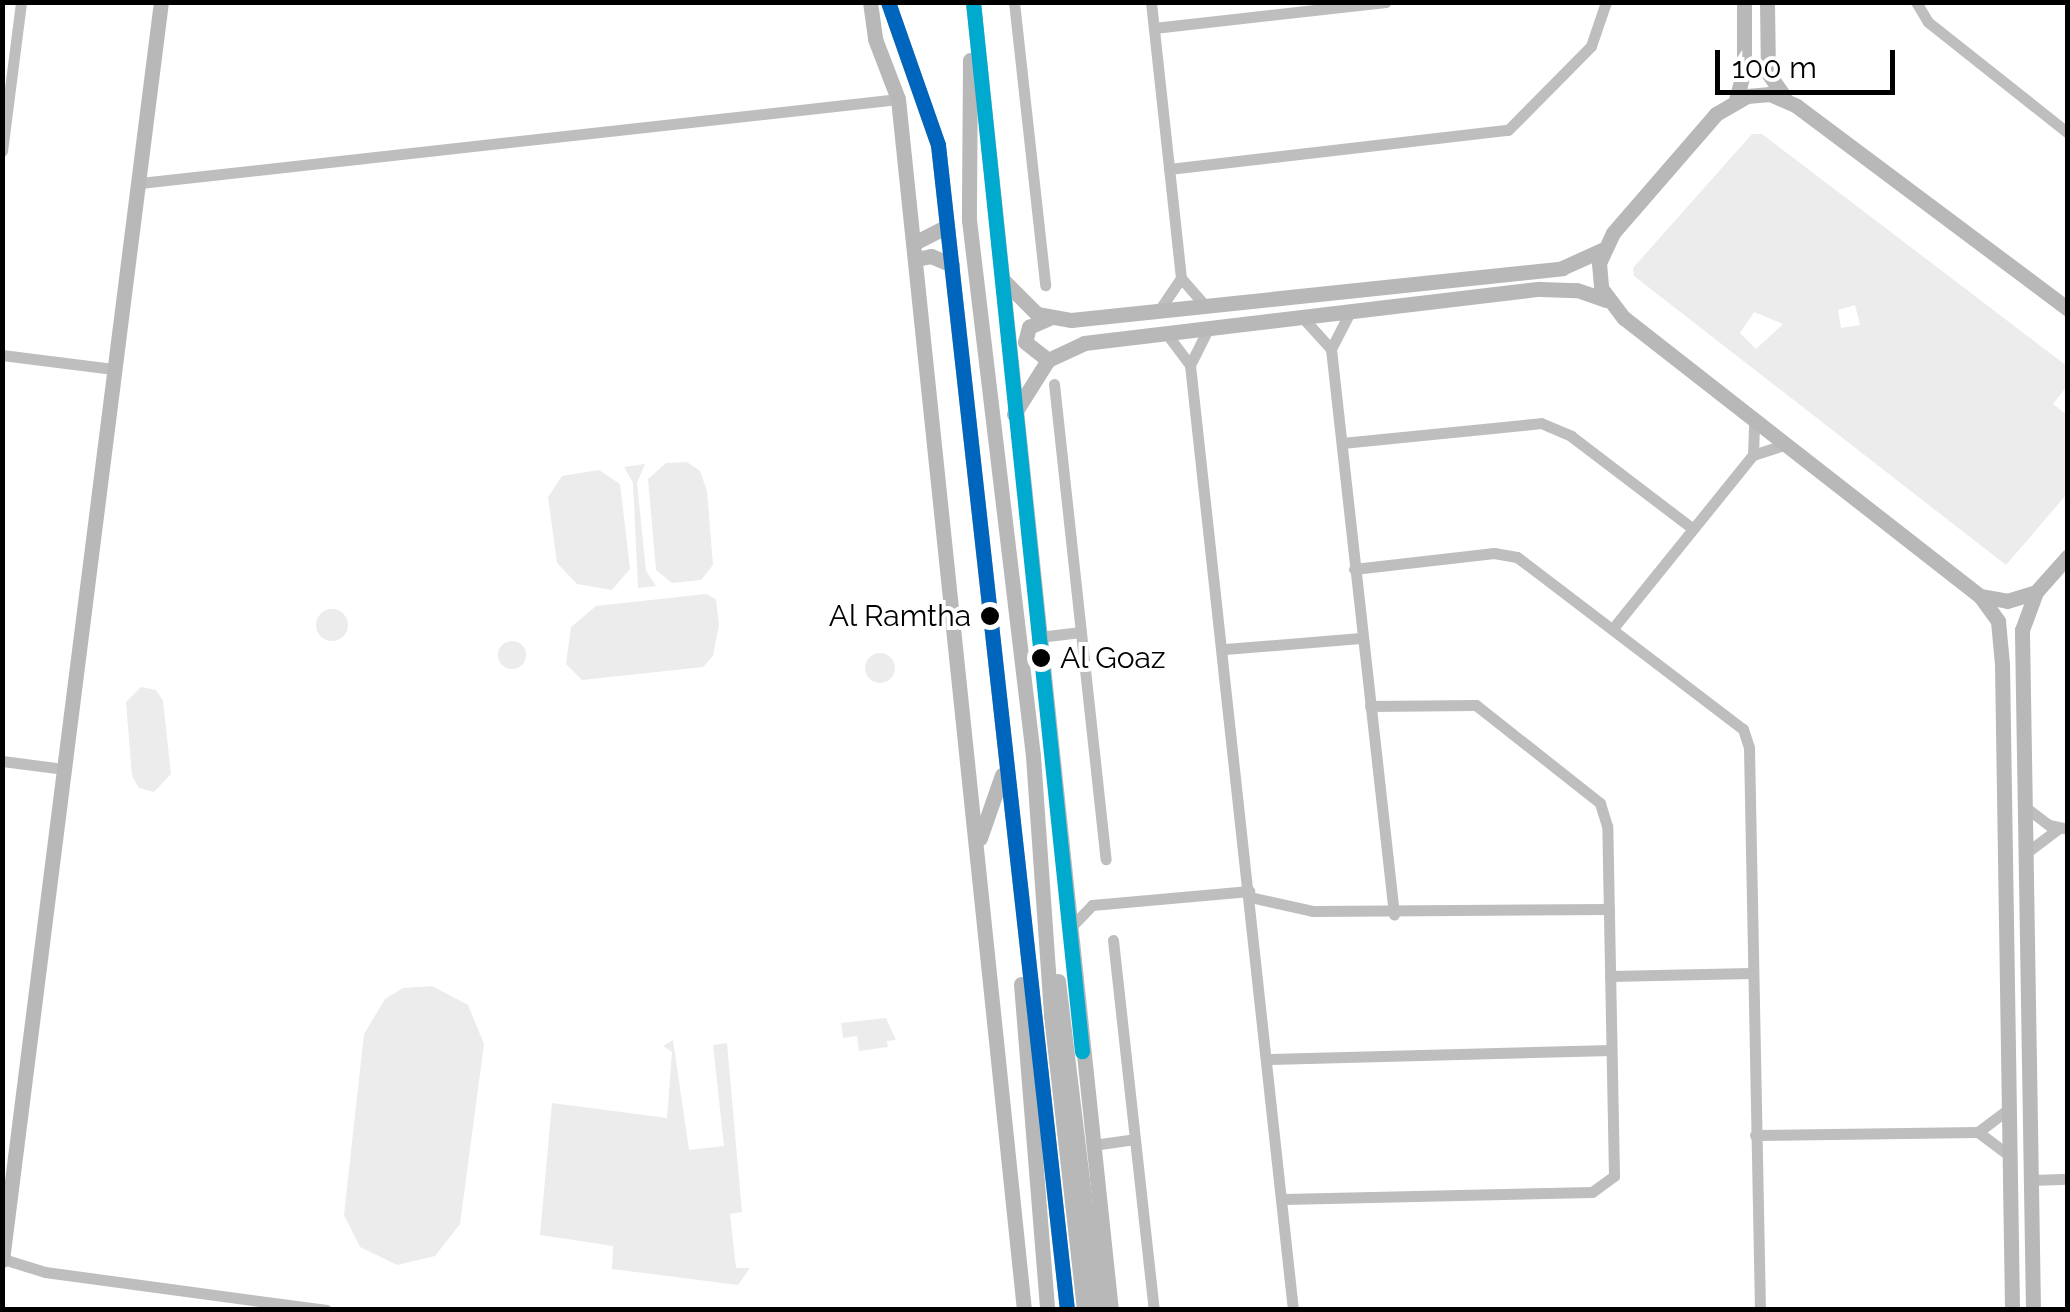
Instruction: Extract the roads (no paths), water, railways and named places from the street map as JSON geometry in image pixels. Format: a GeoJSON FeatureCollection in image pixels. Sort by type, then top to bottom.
{"type":"FeatureCollection","features":[{"type":"Feature","properties":{"kind":"street"},"geometry":{"type":"LineString","coordinates":[[2,151],[21,2]]}},
{"type":"Feature","properties":{"kind":"street"},"geometry":{"type":"LineString","coordinates":[[161,2],[3,1260],[45,1272],[326,1310]]}},
{"type":"Feature","properties":{"kind":"street"},"geometry":{"type":"LineString","coordinates":[[870,2],[875,38],[898,98],[979,842],[1024,1310]]}},
{"type":"Feature","properties":{"kind":"street"},"geometry":{"type":"LineString","coordinates":[[888,2],[931,118],[948,226],[1024,956],[1067,1310]]}},
{"type":"Feature","properties":{"kind":"street"},"geometry":{"type":"LineString","coordinates":[[964,2],[969,220],[1014,591],[1050,950],[1083,1170],[1098,1310]]}},
{"type":"Feature","properties":{"kind":"street"},"geometry":{"type":"LineString","coordinates":[[973,2],[1025,530],[1040,637],[1062,879],[1111,1310]]}},
{"type":"Feature","properties":{"kind":"street"},"geometry":{"type":"LineString","coordinates":[[1014,2],[1044,284]]}},
{"type":"Feature","properties":{"kind":"street"},"geometry":{"type":"LineString","coordinates":[[1151,2],[1181,278],[1206,307]]}},
{"type":"Feature","properties":{"kind":"street"},"geometry":{"type":"LineString","coordinates":[[1154,28],[1294,7],[1386,2]]}},
{"type":"Feature","properties":{"kind":"street"},"geometry":{"type":"LineString","coordinates":[[1169,169],[1508,130],[1591,46],[1606,2]]}},
{"type":"Feature","properties":{"kind":"street"},"geometry":{"type":"LineString","coordinates":[[1736,100],[1744,2]]}},
{"type":"Feature","properties":{"kind":"street"},"geometry":{"type":"LineString","coordinates":[[1767,2],[1768,73],[1784,96],[2068,309]]}},
{"type":"Feature","properties":{"kind":"street"},"geometry":{"type":"LineString","coordinates":[[1916,2],[1928,22],[2068,134]]}},
{"type":"Feature","properties":{"kind":"street"},"geometry":{"type":"LineString","coordinates":[[1744,23],[1766,27]]}},
{"type":"Feature","properties":{"kind":"street"},"geometry":{"type":"LineString","coordinates":[[1048,360],[1025,342],[1029,327],[1049,318],[1206,307],[1579,264],[1602,250],[1716,114],[1736,100],[1784,96]]}},
{"type":"Feature","properties":{"kind":"street"},"geometry":{"type":"LineString","coordinates":[[140,183],[898,98]]}},
{"type":"Feature","properties":{"kind":"street"},"geometry":{"type":"LineString","coordinates":[[915,251],[948,226]]}},
{"type":"Feature","properties":{"kind":"street"},"geometry":{"type":"LineString","coordinates":[[1602,250],[1599,276],[1606,300]]}},
{"type":"Feature","properties":{"kind":"street"},"geometry":{"type":"LineString","coordinates":[[915,251],[952,265]]}},
{"type":"Feature","properties":{"kind":"street"},"geometry":{"type":"LineString","coordinates":[[1540,289],[1542,270]]}},
{"type":"Feature","properties":{"kind":"street"},"geometry":{"type":"LineString","coordinates":[[1156,312],[1181,278]]}},
{"type":"Feature","properties":{"kind":"street"},"geometry":{"type":"LineString","coordinates":[[1003,279],[1027,308],[1049,318]]}},
{"type":"Feature","properties":{"kind":"street"},"geometry":{"type":"LineString","coordinates":[[1014,414],[1048,360],[1084,343],[1540,289],[1577,290],[1606,300],[1754,421],[1980,596],[1998,621],[2002,664],[2012,1309]]}},
{"type":"Feature","properties":{"kind":"street"},"geometry":{"type":"LineString","coordinates":[[1350,312],[1331,349],[1394,914]]}},
{"type":"Feature","properties":{"kind":"street"},"geometry":{"type":"LineString","coordinates":[[1303,318],[1331,349]]}},
{"type":"Feature","properties":{"kind":"street"},"geometry":{"type":"LineString","coordinates":[[1190,365],[1208,329]]}},
{"type":"Feature","properties":{"kind":"street"},"geometry":{"type":"LineString","coordinates":[[1166,333],[1190,365],[1270,1059],[1293,1310]]}},
{"type":"Feature","properties":{"kind":"street"},"geometry":{"type":"LineString","coordinates":[[2,355],[113,369]]}},
{"type":"Feature","properties":{"kind":"street"},"geometry":{"type":"LineString","coordinates":[[1054,384],[1106,859]]}},
{"type":"Feature","properties":{"kind":"street"},"geometry":{"type":"LineString","coordinates":[[1753,455],[1754,421]]}},
{"type":"Feature","properties":{"kind":"street"},"geometry":{"type":"LineString","coordinates":[[1342,443],[1541,423],[1571,436],[1693,529]]}},
{"type":"Feature","properties":{"kind":"street"},"geometry":{"type":"LineString","coordinates":[[1614,627],[1753,455],[1786,444]]}},
{"type":"Feature","properties":{"kind":"street"},"geometry":{"type":"LineString","coordinates":[[1014,591],[1025,530]]}},
{"type":"Feature","properties":{"kind":"street"},"geometry":{"type":"LineString","coordinates":[[1354,568],[1506,554],[1528,562],[1737,722],[1747,738],[1760,1310]]}},
{"type":"Feature","properties":{"kind":"street"},"geometry":{"type":"LineString","coordinates":[[2033,1310],[2023,620],[2036,592],[2068,556]]}},
{"type":"Feature","properties":{"kind":"street"},"geometry":{"type":"LineString","coordinates":[[1980,596],[2007,601],[2036,592]]}},
{"type":"Feature","properties":{"kind":"street"},"geometry":{"type":"LineString","coordinates":[[1040,637],[1081,632]]}},
{"type":"Feature","properties":{"kind":"street"},"geometry":{"type":"LineString","coordinates":[[1224,648],[1361,638]]}},
{"type":"Feature","properties":{"kind":"street"},"geometry":{"type":"LineString","coordinates":[[2002,664],[2014,667],[2025,709]]}},
{"type":"Feature","properties":{"kind":"street"},"geometry":{"type":"LineString","coordinates":[[1284,1199],[1601,1190],[1614,1176],[1604,814],[1584,784],[1476,704],[1370,706]]}},
{"type":"Feature","properties":{"kind":"street"},"geometry":{"type":"LineString","coordinates":[[979,842],[1005,758]]}},
{"type":"Feature","properties":{"kind":"street"},"geometry":{"type":"LineString","coordinates":[[2,760],[64,769]]}},
{"type":"Feature","properties":{"kind":"street"},"geometry":{"type":"LineString","coordinates":[[2026,807],[2063,829],[2026,853]]}},
{"type":"Feature","properties":{"kind":"street"},"geometry":{"type":"LineString","coordinates":[[1062,879],[1072,892],[1102,903],[1250,894],[1297,910],[1394,914],[1609,909]]}},
{"type":"Feature","properties":{"kind":"street"},"geometry":{"type":"LineString","coordinates":[[1069,929],[1102,903]]}},
{"type":"Feature","properties":{"kind":"street"},"geometry":{"type":"LineString","coordinates":[[1113,940],[1154,1310]]}},
{"type":"Feature","properties":{"kind":"street"},"geometry":{"type":"LineString","coordinates":[[1050,950],[1051,1015],[1084,1310]]}},
{"type":"Feature","properties":{"kind":"street"},"geometry":{"type":"LineString","coordinates":[[1024,956],[1024,1064],[1046,1310]]}},
{"type":"Feature","properties":{"kind":"street"},"geometry":{"type":"LineString","coordinates":[[1610,976],[1751,972]]}},
{"type":"Feature","properties":{"kind":"street"},"geometry":{"type":"LineString","coordinates":[[1270,1059],[1611,1050]]}},
{"type":"Feature","properties":{"kind":"street"},"geometry":{"type":"LineString","coordinates":[[1755,1135],[1978,1132],[2010,1108]]}},
{"type":"Feature","properties":{"kind":"street"},"geometry":{"type":"LineString","coordinates":[[1978,1132],[2010,1157]]}},
{"type":"Feature","properties":{"kind":"street"},"geometry":{"type":"LineString","coordinates":[[1092,1145],[1136,1139]]}},
{"type":"Feature","properties":{"kind":"street"},"geometry":{"type":"LineString","coordinates":[[1083,1170],[1092,1145]]}},
{"type":"Feature","properties":{"kind":"street"},"geometry":{"type":"LineString","coordinates":[[2031,1180],[2068,1179]]}},
{"type":"Feature","properties":{"kind":"street"},"geometry":{"type":"LineString","coordinates":[[1020,1260],[1045,1282]]}},
{"type":"Feature","properties":{"kind":"place","name":"Al Ramtha"},"geometry":{"type":"Point","coordinates":[990,616]}},
{"type":"Feature","properties":{"kind":"place","name":"Al Goaz"},"geometry":{"type":"Point","coordinates":[1041,658]}}]}
